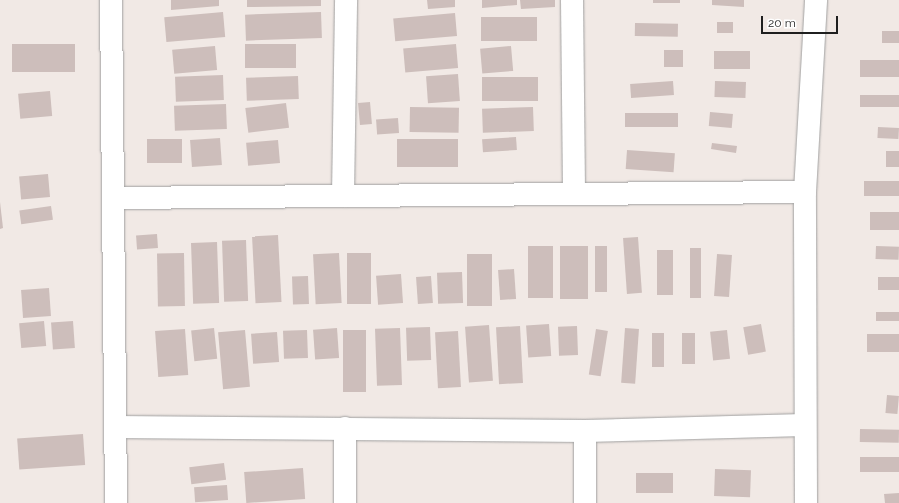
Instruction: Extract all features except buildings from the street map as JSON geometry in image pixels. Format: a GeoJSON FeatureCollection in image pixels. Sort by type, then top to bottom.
{"type":"FeatureCollection","features":[{"type":"Feature","properties":{"kind":"street"},"geometry":{"type":"LineString","coordinates":[[111,0],[116,503]]}},
{"type":"Feature","properties":{"kind":"street"},"geometry":{"type":"LineString","coordinates":[[343,196],[346,0]]}},
{"type":"Feature","properties":{"kind":"street"},"geometry":{"type":"LineString","coordinates":[[572,0],[574,194]]}},
{"type":"Feature","properties":{"kind":"street"},"geometry":{"type":"LineString","coordinates":[[806,503],[804,425],[805,192],[816,0]]}},
{"type":"Feature","properties":{"kind":"street"},"geometry":{"type":"LineString","coordinates":[[114,198],[805,192]]}},
{"type":"Feature","properties":{"kind":"street"},"geometry":{"type":"LineString","coordinates":[[115,427],[585,431],[804,425]]}},
{"type":"Feature","properties":{"kind":"street"},"geometry":{"type":"LineString","coordinates":[[345,428],[345,503]]}},
{"type":"Feature","properties":{"kind":"street"},"geometry":{"type":"LineString","coordinates":[[585,431],[585,503]]}}]}
